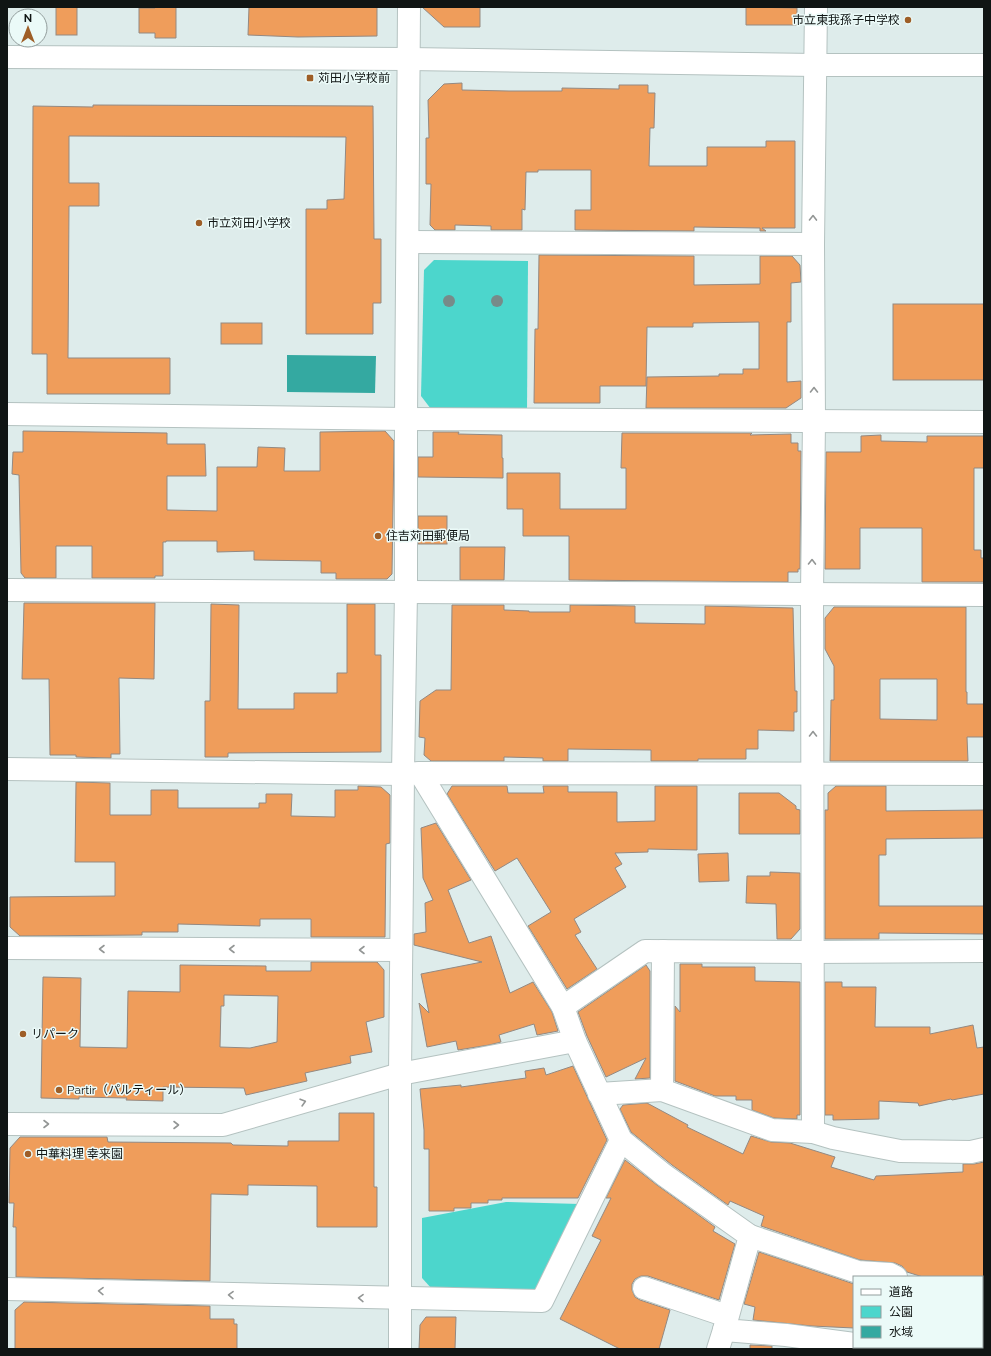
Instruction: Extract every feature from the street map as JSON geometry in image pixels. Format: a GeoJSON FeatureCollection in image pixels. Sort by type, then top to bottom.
{"type":"FeatureCollection","features":[{"type":"Feature","properties":{"kind":"street"},"geometry":{"type":"LineString","coordinates":[[400,1349],[401,950],[411,774],[406,592],[409,7]]}},
{"type":"Feature","properties":{"kind":"street"},"geometry":{"type":"LineString","coordinates":[[812,1132],[812,595],[814,420],[812,244],[816,7]]}},
{"type":"Feature","properties":{"kind":"street"},"geometry":{"type":"LineString","coordinates":[[7,57],[409,59],[816,65],[984,65]]}},
{"type":"Feature","properties":{"kind":"street"},"geometry":{"type":"LineString","coordinates":[[408,242],[812,244]]}},
{"type":"Feature","properties":{"kind":"street"},"geometry":{"type":"LineString","coordinates":[[7,414],[406,419],[984,422]]}},
{"type":"Feature","properties":{"kind":"street"},"geometry":{"type":"LineString","coordinates":[[7,590],[984,595]]}},
{"type":"Feature","properties":{"kind":"street"},"geometry":{"type":"LineString","coordinates":[[7,769],[411,774],[984,774]]}},
{"type":"Feature","properties":{"kind":"street"},"geometry":{"type":"LineString","coordinates":[[411,774],[563,1007],[574,1041],[621,1140],[664,1175],[750,1236],[858,1272],[890,1274],[894,1276]]}},
{"type":"Feature","properties":{"kind":"street"},"geometry":{"type":"LineString","coordinates":[[7,948],[401,950]]}},
{"type":"Feature","properties":{"kind":"street"},"geometry":{"type":"LineString","coordinates":[[563,1007],[645,951],[984,951]]}},
{"type":"Feature","properties":{"kind":"street"},"geometry":{"type":"LineString","coordinates":[[662,1090],[663,951]]}},
{"type":"Feature","properties":{"kind":"street"},"geometry":{"type":"LineString","coordinates":[[7,1124],[223,1125],[400,1074],[574,1041]]}},
{"type":"Feature","properties":{"kind":"street"},"geometry":{"type":"LineString","coordinates":[[599,1094],[662,1090],[772,1130],[812,1132],[833,1138],[900,1151],[971,1152],[984,1149]]}},
{"type":"Feature","properties":{"kind":"street"},"geometry":{"type":"LineString","coordinates":[[7,1289],[542,1302],[621,1140]]}},
{"type":"Feature","properties":{"kind":"street"},"geometry":{"type":"LineString","coordinates":[[723,1332],[750,1236]]}},
{"type":"Feature","properties":{"kind":"street"},"geometry":{"type":"LineString","coordinates":[[644,1288],[723,1332],[786,1335],[853,1344]]}},
{"type":"Feature","properties":{"kind":"green space"},"geometry":{"type":"Polygon","coordinates":[[[434,260],[528,261],[527,411],[431,409],[421,396],[424,270],[434,260]]]}},
{"type":"Feature","properties":{"kind":"green space"},"geometry":{"type":"Polygon","coordinates":[[[506,1202],[580,1204],[540,1289],[432,1289],[422,1278],[422,1218],[506,1202]]]}},
{"type":"Feature","properties":{"kind":"water"},"geometry":{"type":"Polygon","coordinates":[[[287,355],[376,356],[375,393],[287,392],[287,355]]]}},
{"type":"Feature","properties":{"kind":"building"},"geometry":{"type":"Polygon","coordinates":[[[56,7],[77,7],[77,35],[56,35],[56,7]]]}},
{"type":"Feature","properties":{"kind":"building"},"geometry":{"type":"Polygon","coordinates":[[[176,7],[176,38],[155,38],[155,33],[139,33],[139,8],[176,7]]]}},
{"type":"Feature","properties":{"kind":"building"},"geometry":{"type":"Polygon","coordinates":[[[249,7],[377,7],[377,36],[298,37],[248,35],[249,7]]]}},
{"type":"Feature","properties":{"kind":"building"},"geometry":{"type":"Polygon","coordinates":[[[422,7],[480,7],[480,27],[444,27],[422,7]]]}},
{"type":"Feature","properties":{"kind":"building"},"geometry":{"type":"Polygon","coordinates":[[[746,7],[797,8],[797,25],[746,25],[746,7]]]}},
{"type":"Feature","properties":{"kind":"building"},"geometry":{"type":"Polygon","coordinates":[[[462,83],[462,90],[509,91],[562,91],[562,88],[619,89],[619,85],[648,85],[648,93],[655,93],[654,128],[650,128],[649,166],[707,166],[707,147],[766,147],[766,141],[795,141],[795,228],[762,228],[766,231],[760,231],[760,228],[694,227],[694,231],[575,230],[575,210],[591,210],[591,170],[538,170],[538,172],[526,172],[525,210],[522,209],[522,230],[491,230],[491,226],[455,225],[455,230],[435,230],[430,225],[431,184],[426,184],[426,138],[429,138],[428,100],[444,84],[462,83]]]}},
{"type":"Feature","properties":{"kind":"building"},"geometry":{"type":"Polygon","coordinates":[[[93,105],[373,106],[374,239],[381,239],[381,303],[373,303],[373,334],[306,334],[306,209],[327,209],[327,200],[344,199],[346,137],[69,136],[69,183],[99,183],[99,206],[69,206],[68,358],[170,358],[170,394],[47,394],[47,354],[32,354],[33,106],[93,107],[93,105]]]}},
{"type":"Feature","properties":{"kind":"building"},"geometry":{"type":"Polygon","coordinates":[[[539,255],[694,256],[694,285],[760,284],[760,256],[792,256],[800,265],[801,282],[791,283],[791,322],[787,322],[787,382],[801,381],[801,398],[786,408],[646,408],[647,377],[719,376],[719,374],[743,374],[743,369],[759,369],[759,322],[693,323],[693,327],[647,327],[646,386],[600,386],[600,403],[534,403],[535,329],[538,329],[539,255]]]}},
{"type":"Feature","properties":{"kind":"building"},"geometry":{"type":"Polygon","coordinates":[[[893,304],[984,304],[984,380],[893,380],[893,304]]]}},
{"type":"Feature","properties":{"kind":"building"},"geometry":{"type":"Polygon","coordinates":[[[221,323],[262,323],[262,344],[221,344],[221,323]]]}},
{"type":"Feature","properties":{"kind":"building"},"geometry":{"type":"Polygon","coordinates":[[[23,431],[167,433],[167,444],[205,444],[206,476],[167,476],[167,510],[217,511],[217,467],[257,467],[258,447],[285,448],[284,471],[320,471],[320,432],[385,431],[394,441],[392,574],[387,579],[336,579],[336,573],[321,573],[321,561],[254,560],[254,551],[217,552],[217,541],[166,541],[163,542],[163,576],[155,576],[155,578],[92,578],[92,546],[56,546],[56,578],[25,578],[21,573],[19,475],[12,474],[13,452],[23,452],[23,431]]]}},
{"type":"Feature","properties":{"kind":"building"},"geometry":{"type":"Polygon","coordinates":[[[433,432],[502,435],[503,478],[418,477],[418,457],[433,457],[433,432]]]}},
{"type":"Feature","properties":{"kind":"building"},"geometry":{"type":"Polygon","coordinates":[[[622,433],[752,433],[750,435],[791,434],[791,443],[798,443],[798,451],[801,451],[800,569],[798,569],[798,572],[788,572],[788,582],[569,580],[569,536],[523,536],[523,509],[507,509],[507,473],[560,473],[560,509],[626,509],[626,468],[621,468],[622,433]]]}},
{"type":"Feature","properties":{"kind":"building"},"geometry":{"type":"Polygon","coordinates":[[[881,435],[881,441],[927,442],[927,436],[984,436],[984,468],[974,468],[974,550],[981,550],[981,558],[984,558],[984,582],[922,582],[922,528],[860,528],[860,569],[825,569],[826,452],[861,452],[861,436],[881,435]]]}},
{"type":"Feature","properties":{"kind":"building"},"geometry":{"type":"Polygon","coordinates":[[[418,516],[447,516],[447,544],[418,544],[418,516]]]}},
{"type":"Feature","properties":{"kind":"building"},"geometry":{"type":"Polygon","coordinates":[[[460,547],[505,547],[504,580],[460,580],[460,547]]]}},
{"type":"Feature","properties":{"kind":"building"},"geometry":{"type":"Polygon","coordinates":[[[24,603],[155,603],[154,679],[119,678],[120,754],[111,754],[111,758],[76,757],[76,755],[50,755],[49,679],[22,679],[24,603]]]}},
{"type":"Feature","properties":{"kind":"building"},"geometry":{"type":"Polygon","coordinates":[[[211,604],[239,605],[238,709],[294,709],[294,693],[337,693],[337,673],[347,673],[347,604],[375,604],[375,655],[381,655],[381,752],[228,753],[228,757],[205,757],[205,701],[210,701],[211,604]]]}},
{"type":"Feature","properties":{"kind":"building"},"geometry":{"type":"Polygon","coordinates":[[[452,605],[504,605],[504,610],[529,612],[570,612],[570,605],[635,606],[635,623],[705,624],[705,606],[793,608],[795,691],[797,691],[797,712],[794,712],[794,731],[758,730],[758,749],[746,749],[746,759],[651,761],[651,750],[568,749],[568,761],[543,761],[543,758],[504,757],[504,761],[431,761],[424,755],[425,738],[419,737],[420,701],[436,690],[451,690],[452,605]]]}},
{"type":"Feature","properties":{"kind":"building"},"geometry":{"type":"Polygon","coordinates":[[[834,607],[966,607],[967,704],[984,704],[984,737],[967,737],[968,761],[830,761],[831,700],[834,700],[834,666],[825,649],[825,618],[834,607]],[[880,679],[880,719],[937,720],[937,679],[880,679]]]}},
{"type":"Feature","properties":{"kind":"building"},"geometry":{"type":"Polygon","coordinates":[[[76,782],[110,783],[110,815],[151,815],[151,790],[178,790],[178,808],[259,808],[259,803],[266,803],[266,794],[292,794],[291,816],[335,817],[335,790],[358,790],[358,786],[381,787],[390,795],[390,843],[386,844],[385,937],[311,937],[311,919],[260,919],[260,926],[178,924],[178,932],[142,932],[142,935],[20,936],[10,927],[10,897],[115,896],[115,862],[75,862],[76,782]]]}},
{"type":"Feature","properties":{"kind":"building"},"geometry":{"type":"Polygon","coordinates":[[[452,786],[507,786],[508,793],[544,793],[543,786],[568,786],[568,792],[617,792],[617,822],[655,821],[655,786],[697,786],[697,850],[648,849],[648,852],[615,853],[622,864],[615,868],[626,887],[574,919],[581,932],[575,935],[597,969],[567,989],[528,926],[551,912],[517,858],[495,871],[447,794],[452,786]]]}},
{"type":"Feature","properties":{"kind":"building"},"geometry":{"type":"Polygon","coordinates":[[[836,786],[886,786],[886,811],[984,810],[984,838],[886,839],[886,855],[879,855],[879,906],[984,906],[984,934],[879,933],[879,939],[825,939],[825,810],[828,810],[828,793],[836,786]]]}},
{"type":"Feature","properties":{"kind":"building"},"geometry":{"type":"Polygon","coordinates":[[[739,793],[779,793],[796,806],[796,809],[800,810],[800,834],[739,834],[739,793]]]}},
{"type":"Feature","properties":{"kind":"building"},"geometry":{"type":"Polygon","coordinates":[[[436,823],[471,880],[448,890],[469,943],[491,936],[510,993],[533,982],[552,1012],[558,1031],[537,1035],[534,1024],[499,1035],[501,1042],[489,1045],[458,1050],[456,1041],[427,1047],[419,1003],[429,1013],[421,974],[482,962],[414,945],[414,934],[426,932],[425,903],[433,900],[423,878],[421,828],[436,823]]]}},
{"type":"Feature","properties":{"kind":"building"},"geometry":{"type":"Polygon","coordinates":[[[728,853],[729,881],[699,882],[698,854],[728,853]]]}},
{"type":"Feature","properties":{"kind":"building"},"geometry":{"type":"Polygon","coordinates":[[[770,872],[800,873],[800,929],[791,939],[777,939],[776,904],[746,903],[747,876],[770,876],[770,872]]]}},
{"type":"Feature","properties":{"kind":"building"},"geometry":{"type":"Polygon","coordinates":[[[311,962],[377,962],[384,970],[384,1017],[366,1022],[372,1052],[350,1056],[351,1063],[305,1073],[307,1081],[246,1095],[244,1088],[163,1087],[163,1101],[126,1100],[127,1098],[41,1098],[43,977],[81,978],[80,1047],[127,1048],[128,991],[180,992],[180,965],[266,966],[266,971],[311,971],[311,962]],[[224,995],[224,1006],[221,1006],[220,1047],[250,1048],[277,1042],[278,996],[224,995]]]}},
{"type":"Feature","properties":{"kind":"building"},"geometry":{"type":"Polygon","coordinates":[[[680,964],[702,964],[702,967],[755,967],[755,981],[800,982],[800,1115],[797,1115],[797,1119],[774,1118],[752,1110],[752,1100],[736,1100],[736,1096],[715,1096],[675,1081],[675,1006],[680,1012],[680,964]]]}},
{"type":"Feature","properties":{"kind":"building"},"geometry":{"type":"Polygon","coordinates":[[[646,965],[650,971],[650,1078],[635,1079],[646,1058],[606,1077],[587,1036],[578,1012],[646,965]]]}},
{"type":"Feature","properties":{"kind":"building"},"geometry":{"type":"Polygon","coordinates":[[[825,982],[842,982],[842,987],[876,987],[875,1027],[930,1027],[930,1034],[973,1025],[977,1048],[984,1047],[984,1094],[919,1106],[918,1103],[879,1101],[879,1119],[833,1120],[833,1115],[825,1115],[825,982]]]}},
{"type":"Feature","properties":{"kind":"building"},"geometry":{"type":"Polygon","coordinates":[[[573,1066],[607,1140],[578,1198],[502,1198],[502,1200],[488,1200],[488,1203],[471,1203],[471,1208],[454,1208],[454,1211],[429,1211],[429,1149],[424,1149],[424,1130],[420,1089],[461,1085],[461,1087],[526,1078],[525,1071],[544,1068],[546,1075],[573,1066]]]}},
{"type":"Feature","properties":{"kind":"building"},"geometry":{"type":"Polygon","coordinates":[[[647,1103],[688,1125],[687,1127],[743,1154],[751,1136],[771,1142],[790,1143],[835,1157],[831,1167],[874,1180],[876,1176],[963,1172],[963,1164],[984,1162],[984,1277],[920,1276],[907,1272],[902,1266],[895,1263],[860,1260],[761,1226],[764,1216],[730,1201],[728,1205],[672,1165],[631,1132],[620,1109],[623,1105],[647,1103]]]}},
{"type":"Feature","properties":{"kind":"building"},"geometry":{"type":"Polygon","coordinates":[[[339,1113],[374,1113],[374,1187],[377,1187],[377,1227],[317,1227],[317,1186],[248,1185],[248,1195],[211,1194],[210,1281],[16,1277],[16,1227],[13,1227],[14,1203],[9,1203],[10,1148],[20,1137],[107,1137],[108,1142],[231,1143],[233,1145],[288,1146],[288,1141],[339,1141],[339,1113]]]}},
{"type":"Feature","properties":{"kind":"building"},"geometry":{"type":"Polygon","coordinates":[[[625,1160],[715,1227],[713,1231],[735,1244],[719,1300],[648,1276],[641,1276],[635,1279],[632,1284],[632,1290],[635,1297],[670,1310],[659,1349],[620,1349],[560,1319],[601,1240],[592,1236],[611,1198],[606,1198],[625,1160]]]}},
{"type":"Feature","properties":{"kind":"building"},"geometry":{"type":"Polygon","coordinates":[[[759,1252],[853,1284],[853,1328],[812,1326],[753,1320],[755,1307],[744,1304],[759,1252]]]}},
{"type":"Feature","properties":{"kind":"building"},"geometry":{"type":"Polygon","coordinates":[[[24,1302],[210,1306],[210,1319],[234,1319],[234,1324],[237,1324],[237,1349],[15,1349],[15,1310],[24,1302]]]}},
{"type":"Feature","properties":{"kind":"building"},"geometry":{"type":"Polygon","coordinates":[[[426,1317],[456,1317],[455,1349],[419,1349],[420,1325],[426,1317]]]}},
{"type":"Feature","properties":{"kind":"building"},"geometry":{"type":"Polygon","coordinates":[[[750,1345],[772,1346],[772,1349],[750,1349],[750,1345]]]}},
{"type":"Feature","properties":{"kind":"place","name":"市立東我孫子中学校"},"geometry":{"type":"Point","coordinates":[908,20]}},
{"type":"Feature","properties":{"kind":"place","name":"苅田小学校前"},"geometry":{"type":"Point","coordinates":[310,78]}},
{"type":"Feature","properties":{"kind":"place","name":"市立苅田小学校"},"geometry":{"type":"Point","coordinates":[199,223]}},
{"type":"Feature","properties":{"kind":"place","name":"住吉苅田郵便局"},"geometry":{"type":"Point","coordinates":[378,536]}},
{"type":"Feature","properties":{"kind":"place","name":"リパーク"},"geometry":{"type":"Point","coordinates":[23,1034]}},
{"type":"Feature","properties":{"kind":"place","name":"Partir（パルティール）"},"geometry":{"type":"Point","coordinates":[59,1090]}},
{"type":"Feature","properties":{"kind":"place","name":"中華料理 幸来園"},"geometry":{"type":"Point","coordinates":[28,1154]}}]}
